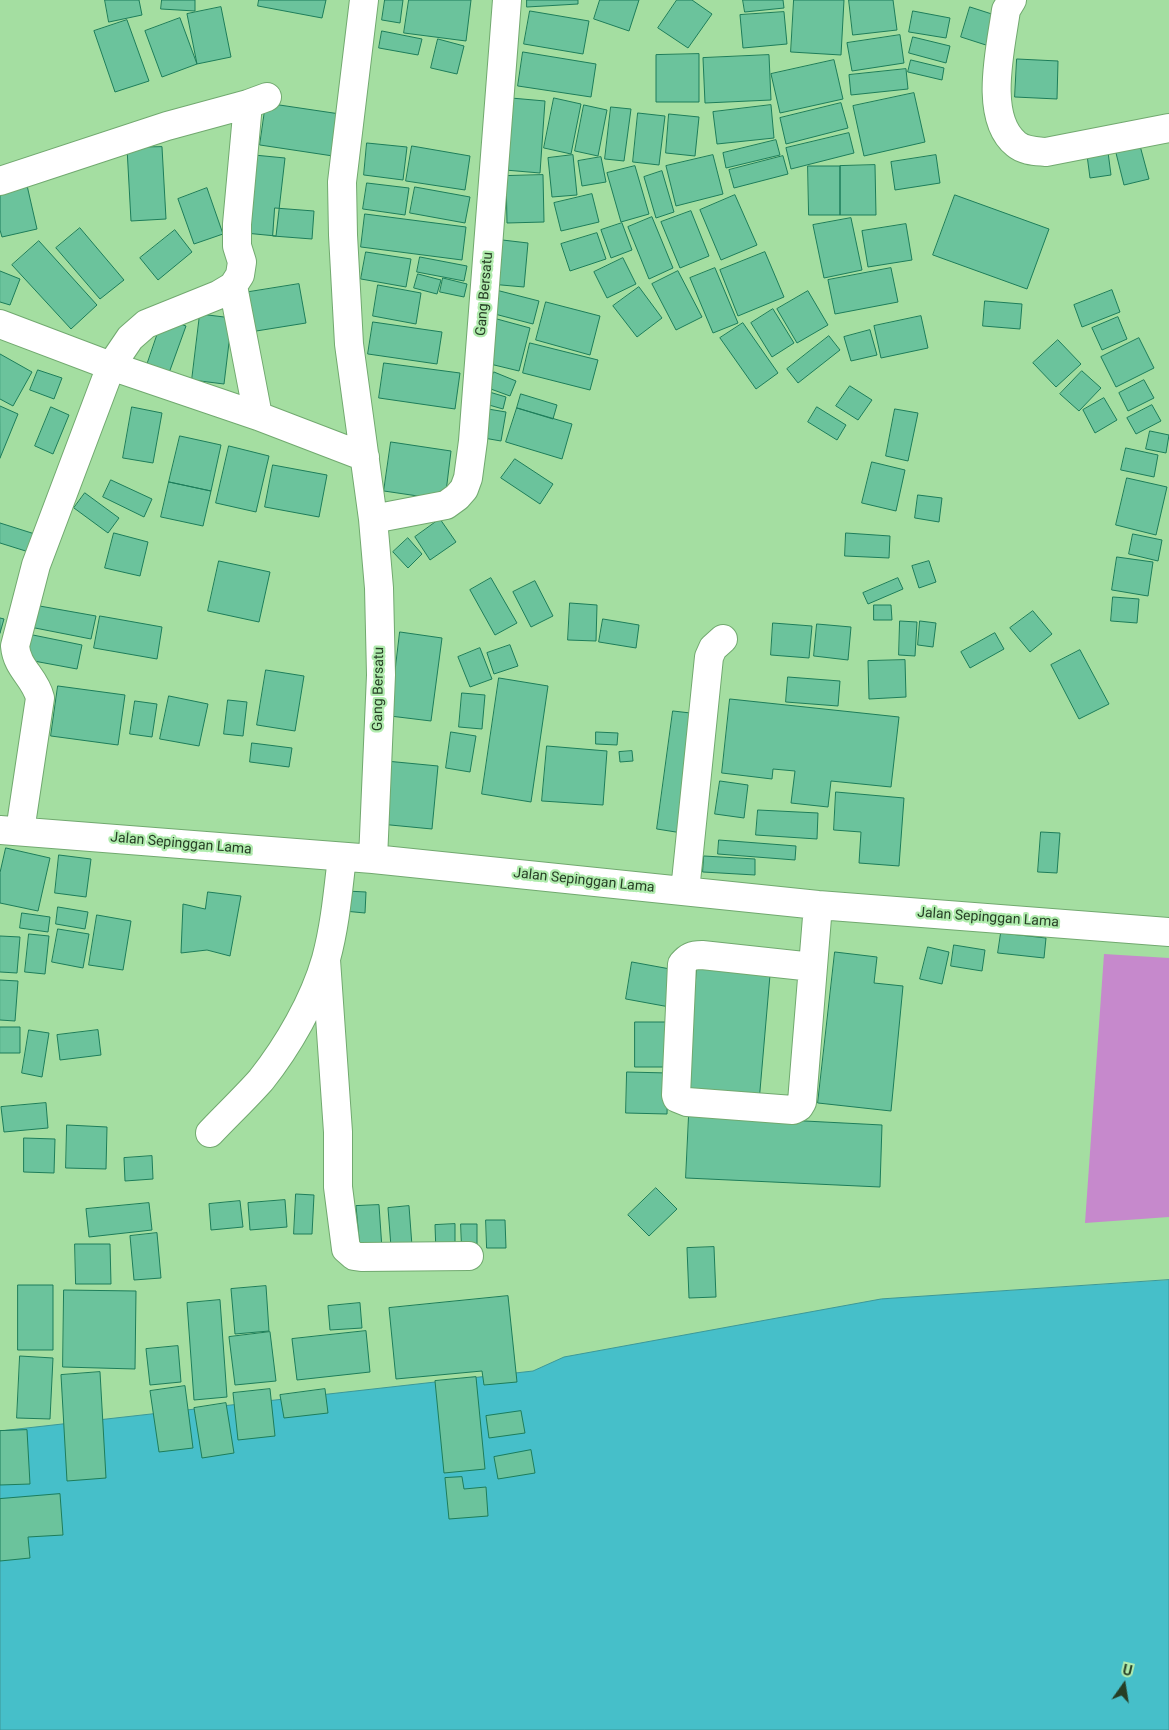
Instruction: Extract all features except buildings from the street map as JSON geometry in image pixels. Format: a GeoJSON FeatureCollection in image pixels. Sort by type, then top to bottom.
{"type":"FeatureCollection","features":[{"type":"Feature","properties":{"kind":"street","name":"Gang Bersatu"},"geometry":{"type":"LineString","coordinates":[[364,0],[342,182],[349,344],[373,519],[379,588],[381,675],[373,859]]}},
{"type":"Feature","properties":{"kind":"street","name":"Gang Bersatu"},"geometry":{"type":"LineString","coordinates":[[373,519],[446,505],[457,498],[464,489],[468,478],[475,421],[507,0]]}},
{"type":"Feature","properties":{"kind":"street"},"geometry":{"type":"LineString","coordinates":[[1012,0],[1006,10],[996,96],[998,113],[1006,132],[1017,145],[1030,151],[1046,152],[1169,128]]}},
{"type":"Feature","properties":{"kind":"street"},"geometry":{"type":"LineString","coordinates":[[0,181],[167,126],[257,101],[237,224],[238,246],[242,262],[240,275],[233,286],[218,295],[146,324],[130,338],[111,366],[36,565],[15,646],[21,666],[34,681],[40,698],[10,830]]}},
{"type":"Feature","properties":{"kind":"street"},"geometry":{"type":"LineString","coordinates":[[233,286],[258,416]]}},
{"type":"Feature","properties":{"kind":"street"},"geometry":{"type":"LineString","coordinates":[[0,324],[111,366],[258,416],[364,457]]}},
{"type":"Feature","properties":{"kind":"street"},"geometry":{"type":"LineString","coordinates":[[685,891],[709,657],[713,648],[723,639]]}},
{"type":"Feature","properties":{"kind":"street","name":"Jalan Sepinggan Lama"},"geometry":{"type":"LineString","coordinates":[[10,830],[373,859],[818,905],[1169,932]]}},
{"type":"Feature","properties":{"kind":"street"},"geometry":{"type":"LineString","coordinates":[[210,1133],[261,1079],[296,1028],[326,960],[333,931],[342,857]]}},
{"type":"Feature","properties":{"kind":"street"},"geometry":{"type":"LineString","coordinates":[[813,967],[702,955],[693,955],[687,958],[682,964],[676,1094],[678,1098],[687,1102],[793,1110],[799,1107],[802,1102],[813,967],[818,905]]}},
{"type":"Feature","properties":{"kind":"street"},"geometry":{"type":"LineString","coordinates":[[326,960],[338,1132],[338,1187],[346,1249],[354,1256],[361,1257],[469,1256]]}},
{"type":"Feature","properties":{"kind":"shaded area"},"geometry":{"type":"Polygon","coordinates":[[[1104,954],[1169,958],[1169,1217],[1085,1223],[1104,954]]]}},
{"type":"Feature","properties":{"kind":"water"},"geometry":{"type":"Polygon","coordinates":[[[1169,1280],[1169,1730],[0,1730],[0,1431],[533,1371],[564,1357],[881,1299],[1169,1280]]]}}]}
